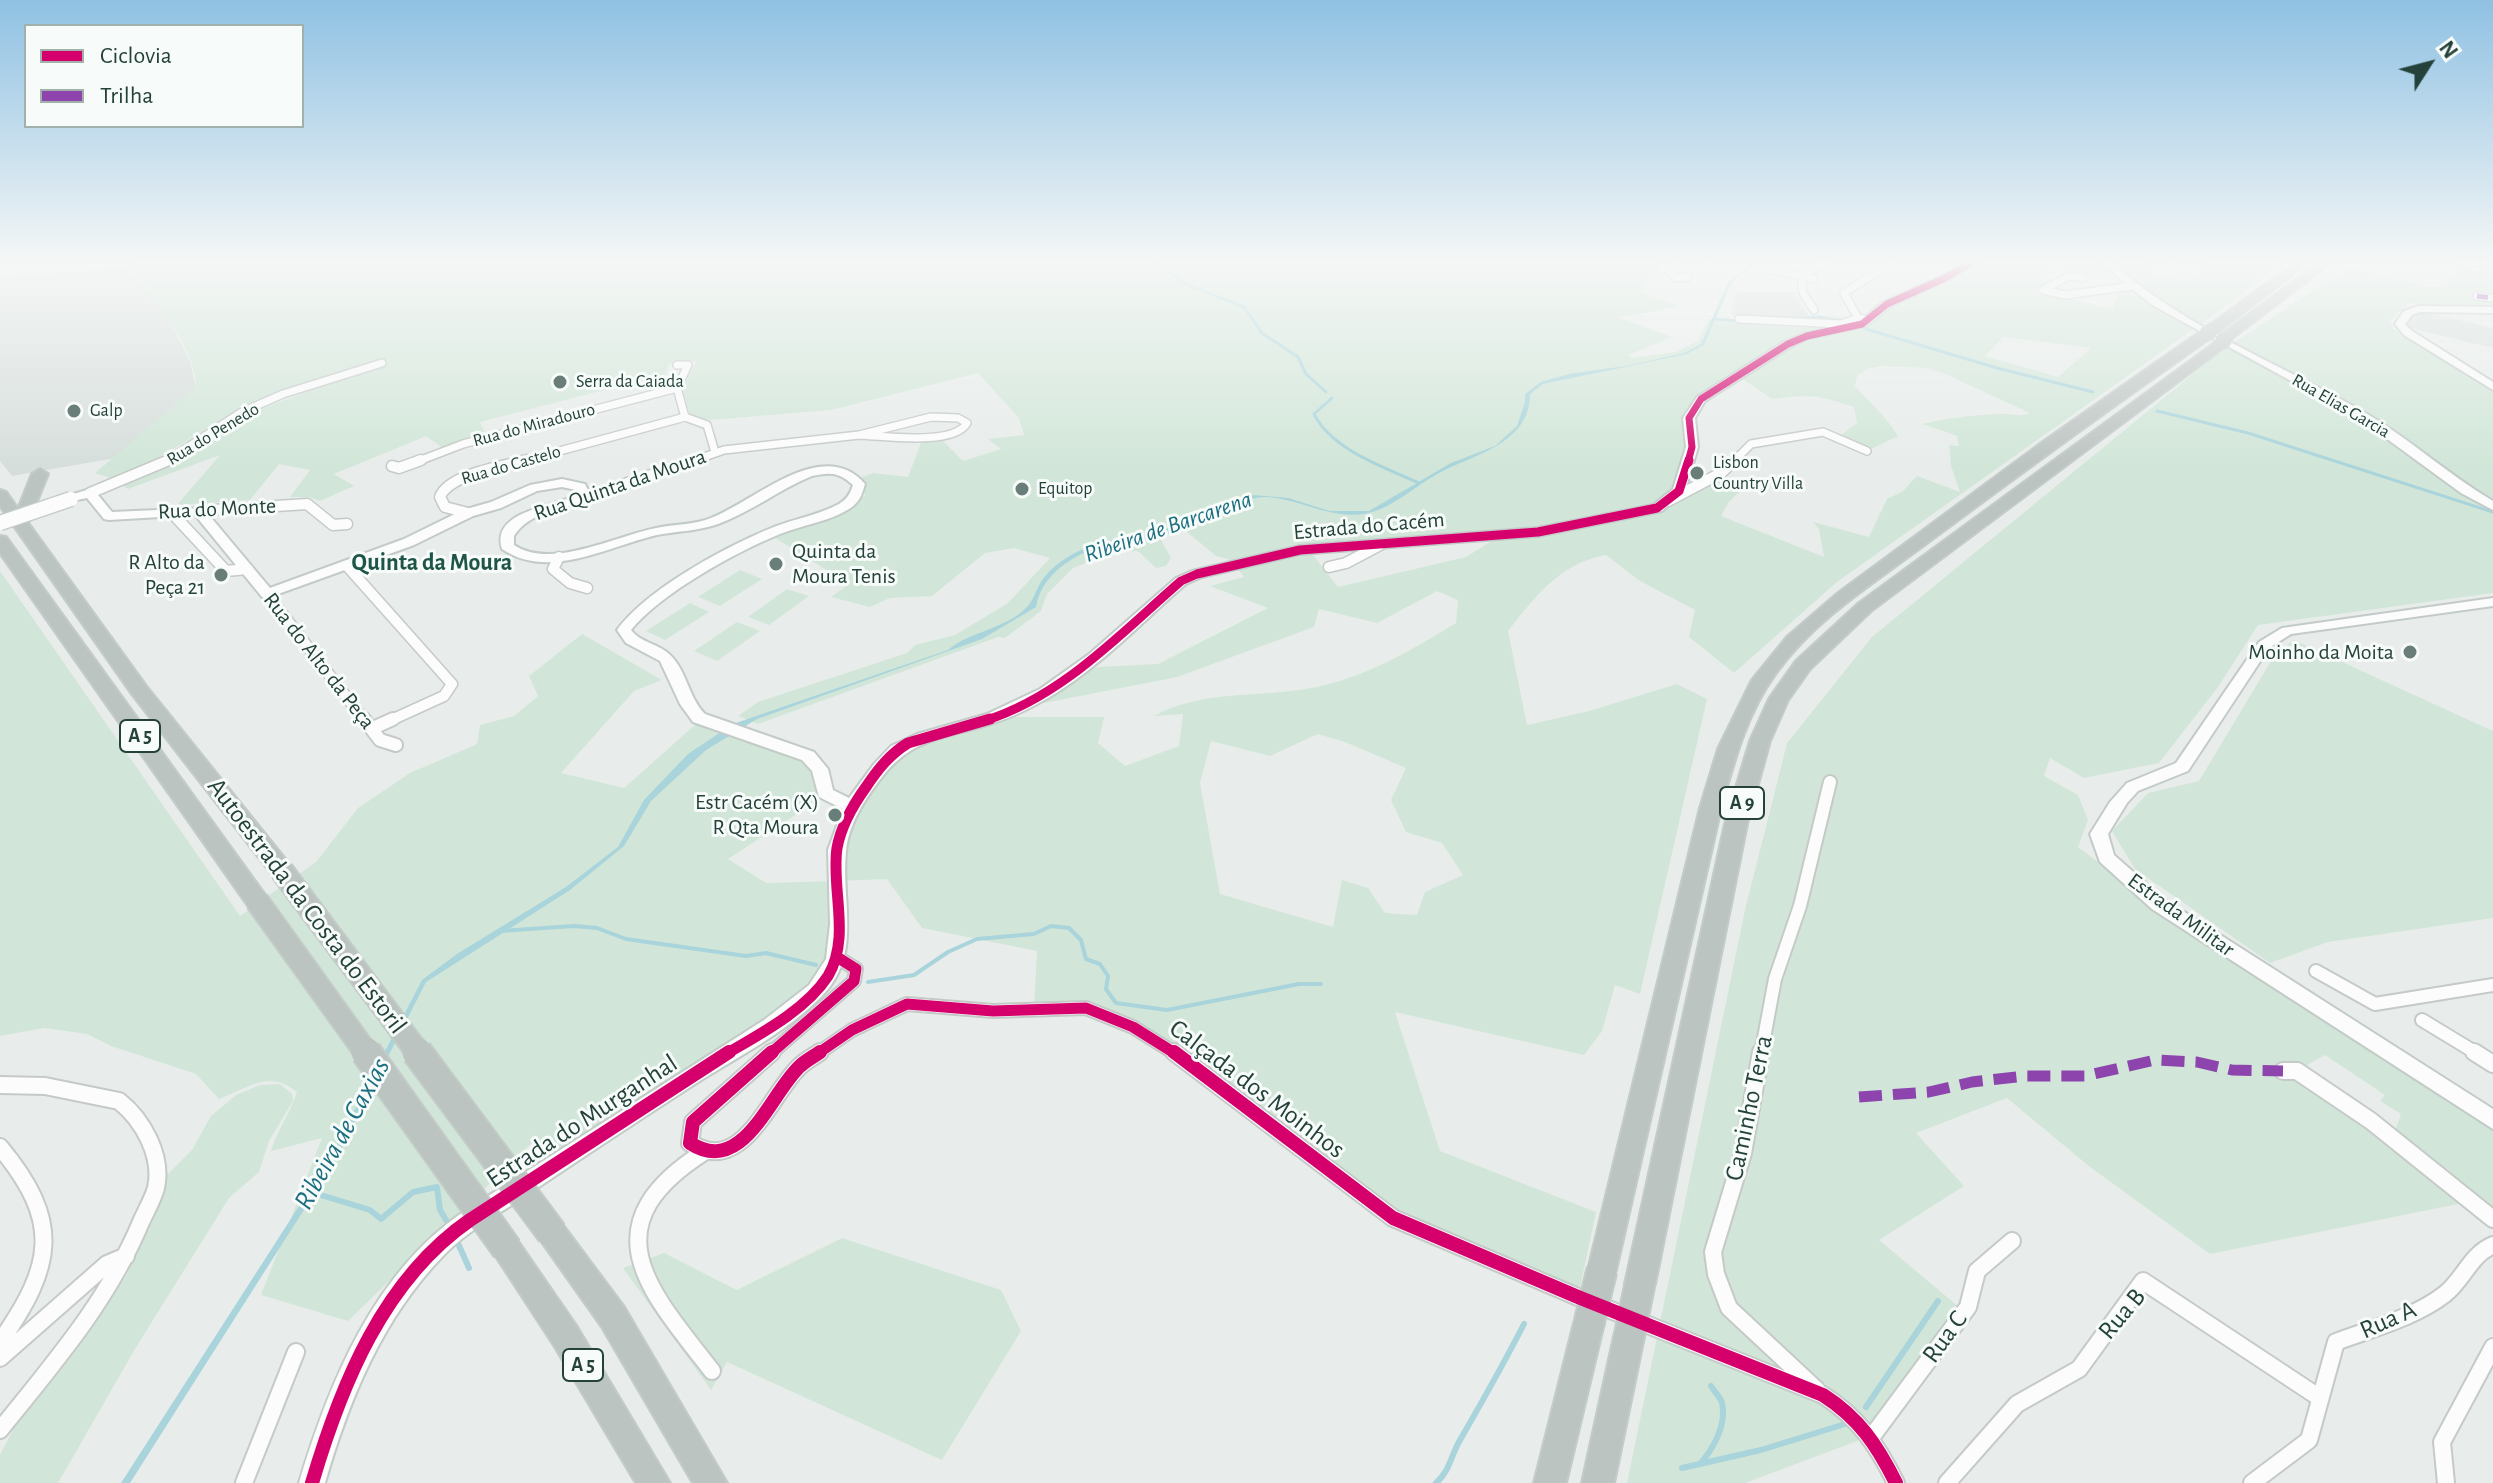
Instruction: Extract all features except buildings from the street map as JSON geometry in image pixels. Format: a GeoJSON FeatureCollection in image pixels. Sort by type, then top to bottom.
{"type":"FeatureCollection","features":[{"type":"Feature","properties":{"kind":"highway","name":"A 9"},"geometry":{"type":"LineString","coordinates":[[1550,1483],[1710,816],[1733,735],[1754,691],[1781,655],[1811,623],[2056,451],[2126,411],[2224,329]]}},
{"type":"Feature","properties":{"kind":"highway","name":"A 9"},"geometry":{"type":"LineString","coordinates":[[1598,1483],[1736,824],[1760,741],[1779,699],[1803,665],[1865,607],[2056,451],[2106,404],[2226,329]]}},
{"type":"Feature","properties":{"kind":"highway"},"geometry":{"type":"LineString","coordinates":[[21,522],[40,474]]}},
{"type":"Feature","properties":{"kind":"highway","name":"Autoestrada da Costa do Estoril"},"geometry":{"type":"LineString","coordinates":[[0,495],[139,690],[282,871],[613,1317],[711,1479]]}},
{"type":"Feature","properties":{"kind":"highway","name":"Autoestrada da Costa do Estoril"},"geometry":{"type":"LineString","coordinates":[[0,541],[507,1249],[566,1337],[654,1483]]}},
{"type":"Feature","properties":{"kind":"highway"},"geometry":{"type":"LineString","coordinates":[[1537,1483],[1559,1440]]}},
{"type":"Feature","properties":{"kind":"street"},"geometry":{"type":"LineString","coordinates":[[1668,502],[1683,480],[1692,447],[1689,418],[1701,399],[1788,344],[1807,336],[1842,329]]}},
{"type":"Feature","properties":{"kind":"street","name":"Rua Elias Garcia"},"geometry":{"type":"LineString","coordinates":[[2202,329],[2361,415],[2465,490],[2493,506]]}},
{"type":"Feature","properties":{"kind":"street"},"geometry":{"type":"LineString","coordinates":[[2405,329],[2493,387]]}},
{"type":"Feature","properties":{"kind":"street","name":"Rua do Penedo"},"geometry":{"type":"LineString","coordinates":[[90,493],[162,464],[242,412],[283,394],[382,363]]}},
{"type":"Feature","properties":{"kind":"street"},"geometry":{"type":"LineString","coordinates":[[677,365],[688,365],[677,388],[685,417],[707,425],[715,452]]}},
{"type":"Feature","properties":{"kind":"street","name":"Rua do Miradouro"},"geometry":{"type":"LineString","coordinates":[[392,466],[399,468],[463,444],[677,388]]}},
{"type":"Feature","properties":{"kind":"street","name":"Rua Quinta da Moura"},"geometry":{"type":"LineString","coordinates":[[853,807],[825,793],[820,769],[808,756],[699,718],[690,710],[667,660],[629,639],[624,630],[644,608],[752,542],[841,508],[856,495],[858,480],[834,471],[808,473],[790,479],[718,520],[656,531],[559,557],[532,558],[513,553],[507,546],[507,533],[528,516],[715,452],[742,446],[859,435],[949,437],[963,430],[967,423],[959,417],[942,416],[859,435]]}},
{"type":"Feature","properties":{"kind":"street","name":"Rua do Castelo"},"geometry":{"type":"LineString","coordinates":[[581,499],[584,494],[581,487],[554,484],[468,513],[445,507],[440,497],[443,489],[463,477],[685,417]]}},
{"type":"Feature","properties":{"kind":"street"},"geometry":{"type":"LineString","coordinates":[[1668,502],[1721,473],[1751,444],[1823,432],[1867,451]]}},
{"type":"Feature","properties":{"kind":"street"},"geometry":{"type":"LineString","coordinates":[[0,523],[90,493]]}},
{"type":"Feature","properties":{"kind":"street","name":"Rua do Monte"},"geometry":{"type":"LineString","coordinates":[[90,493],[109,516],[307,504],[333,525],[347,524]]}},
{"type":"Feature","properties":{"kind":"street","name":"Estrada do Cacém"},"geometry":{"type":"LineString","coordinates":[[853,807],[898,749],[1021,706],[1091,660],[1187,578],[1292,551],[1566,528],[1639,514],[1668,502]]}},
{"type":"Feature","properties":{"kind":"street","name":"Rua do Alto da Peça"},"geometry":{"type":"LineString","coordinates":[[198,511],[248,569],[380,740],[396,745]]}},
{"type":"Feature","properties":{"kind":"street"},"geometry":{"type":"LineString","coordinates":[[171,512],[226,571],[248,569]]}},
{"type":"Feature","properties":{"kind":"street"},"geometry":{"type":"LineString","coordinates":[[267,594],[409,542],[468,513]]}},
{"type":"Feature","properties":{"kind":"street"},"geometry":{"type":"LineString","coordinates":[[1329,567],[1346,563],[1380,545]]}},
{"type":"Feature","properties":{"kind":"street"},"geometry":{"type":"LineString","coordinates":[[559,557],[553,569],[557,576],[587,588]]}},
{"type":"Feature","properties":{"kind":"street"},"geometry":{"type":"LineString","coordinates":[[347,566],[452,684],[444,696],[373,728]]}},
{"type":"Feature","properties":{"kind":"street","name":"Estrada Militar"},"geometry":{"type":"LineString","coordinates":[[2493,602],[2313,626],[2274,636],[2264,645],[2182,767],[2173,774],[2137,784],[2116,807],[2099,834],[2106,858],[2158,904],[2493,1120]]}},
{"type":"Feature","properties":{"kind":"street","name":"Caminho Terra"},"geometry":{"type":"LineString","coordinates":[[1823,1395],[1729,1308],[1716,1274],[1713,1252],[1743,1153],[1775,979],[1800,906],[1830,782]]}},
{"type":"Feature","properties":{"kind":"street"},"geometry":{"type":"LineString","coordinates":[[704,1152],[690,1143],[693,1122],[854,981],[856,969],[837,957],[836,881],[838,849],[853,807]]}},
{"type":"Feature","properties":{"kind":"street","name":"Estrada do Murganhal"},"geometry":{"type":"LineString","coordinates":[[312,1483],[327,1427],[352,1368],[390,1304],[447,1237],[801,1004],[826,979],[837,957]]}},
{"type":"Feature","properties":{"kind":"street"},"geometry":{"type":"LineString","coordinates":[[2316,971],[2375,1004],[2493,985]]}},
{"type":"Feature","properties":{"kind":"street","name":"Calçada dos Moinhos"},"geometry":{"type":"LineString","coordinates":[[712,1371],[674,1322],[640,1262],[637,1239],[646,1211],[669,1175],[704,1152],[728,1149],[743,1141],[799,1067],[852,1030],[907,1004],[993,1011],[1086,1008],[1133,1027],[1161,1043],[1393,1218],[1578,1297],[1823,1395],[1852,1413],[1873,1435],[1896,1483]]}},
{"type":"Feature","properties":{"kind":"street"},"geometry":{"type":"LineString","coordinates":[[2422,1020],[2493,1064]]}},
{"type":"Feature","properties":{"kind":"street"},"geometry":{"type":"LineString","coordinates":[[2283,1071],[2297,1071],[2371,1121],[2493,1219]]}},
{"type":"Feature","properties":{"kind":"street"},"geometry":{"type":"LineString","coordinates":[[0,1085],[35,1085],[106,1096],[128,1108],[149,1139],[158,1172],[156,1187],[126,1256],[91,1316],[0,1430]]}},
{"type":"Feature","properties":{"kind":"street"},"geometry":{"type":"LineString","coordinates":[[0,1147],[33,1189],[43,1218],[43,1248],[36,1283],[25,1306],[0,1342]]}},
{"type":"Feature","properties":{"kind":"street","name":"Rua C"},"geometry":{"type":"LineString","coordinates":[[1873,1435],[1968,1307],[1977,1271],[2012,1241]]}},
{"type":"Feature","properties":{"kind":"street","name":"Rua A"},"geometry":{"type":"LineString","coordinates":[[2252,1483],[2309,1440],[2336,1342],[2402,1316],[2446,1293],[2482,1248],[2493,1245]]}},
{"type":"Feature","properties":{"kind":"street"},"geometry":{"type":"LineString","coordinates":[[0,1358],[107,1264],[126,1256]]}},
{"type":"Feature","properties":{"kind":"street","name":"Rua B"},"geometry":{"type":"LineString","coordinates":[[1947,1483],[2017,1404],[2079,1369],[2143,1281],[2320,1398]]}},
{"type":"Feature","properties":{"kind":"street"},"geometry":{"type":"LineString","coordinates":[[2446,1483],[2442,1442],[2493,1347]]}},
{"type":"Feature","properties":{"kind":"street"},"geometry":{"type":"LineString","coordinates":[[244,1483],[296,1352]]}},
{"type":"Feature","properties":{"kind":"street"},"geometry":{"type":"LineString","coordinates":[[0,1415],[23,1401]]}},
{"type":"Feature","properties":{"kind":"shaded area"},"geometry":{"type":"Polygon","coordinates":[[[0,329],[174,329],[190,361],[196,388],[116,458],[12,476],[0,461],[0,329]]]}},
{"type":"Feature","properties":{"kind":"shaded area"},"geometry":{"type":"Polygon","coordinates":[[[2414,329],[2493,329],[2493,348],[2414,329]]]}},
{"type":"Feature","properties":{"kind":"green space"},"geometry":{"type":"Polygon","coordinates":[[[175,329],[1651,329],[1673,337],[1628,355],[1633,358],[1676,352],[1698,341],[1704,329],[2193,329],[1837,582],[1734,673],[1689,637],[1695,610],[1640,581],[1606,555],[1575,565],[1550,583],[1508,631],[1527,725],[1589,711],[1677,684],[1707,699],[1640,994],[1615,985],[1602,1031],[1584,1055],[1395,1012],[1440,1151],[1596,1212],[1578,1297],[1393,1218],[1133,1027],[1086,1008],[1034,1010],[1037,951],[922,928],[887,879],[836,881],[826,979],[550,1167],[537,1138],[348,1321],[261,1295],[322,1138],[271,1151],[297,1092],[287,1085],[268,1081],[250,1085],[219,1099],[196,1074],[111,1046],[87,1034],[44,1028],[0,1036],[0,571],[240,916],[316,862],[358,808],[410,773],[477,744],[480,725],[514,716],[538,696],[529,676],[582,634],[662,680],[634,691],[561,773],[624,788],[696,724],[796,757],[809,767],[818,800],[728,859],[766,883],[835,881],[853,807],[906,751],[1013,717],[1104,717],[1098,743],[1125,766],[1179,746],[1183,714],[1154,716],[1192,702],[1317,687],[1354,676],[1406,652],[1456,623],[1458,600],[1437,591],[1377,623],[1319,609],[1314,627],[1177,677],[1044,703],[1047,696],[1097,667],[1158,664],[1268,608],[1210,586],[1244,577],[1231,560],[1216,556],[1186,531],[1159,536],[1171,558],[1166,566],[1156,568],[1138,551],[1114,552],[1073,568],[1047,594],[1041,611],[1005,638],[998,637],[758,724],[738,716],[758,702],[907,653],[915,645],[955,635],[1008,603],[1050,558],[1014,548],[985,553],[932,596],[890,598],[870,607],[831,597],[849,584],[772,536],[844,512],[865,495],[860,478],[873,473],[908,477],[922,440],[942,440],[963,461],[1001,449],[988,439],[1024,435],[1019,418],[978,373],[831,410],[710,420],[691,417],[682,389],[697,361],[669,364],[666,374],[480,422],[486,436],[443,448],[426,436],[334,474],[354,486],[320,501],[309,497],[290,497],[310,470],[279,464],[250,500],[177,505],[220,455],[128,489],[121,485],[237,420],[328,383],[246,405],[145,466],[114,479],[95,473],[196,387],[189,356],[175,329]],[[2003,337],[1985,356],[2058,377],[2090,349],[2090,348],[2003,337]],[[1883,366],[1866,369],[1857,376],[1855,386],[1898,436],[1867,451],[1837,438],[1857,423],[1854,407],[1832,400],[1796,396],[1772,399],[1738,376],[1701,399],[1689,418],[1692,447],[1671,499],[1716,479],[1741,490],[1721,516],[1824,557],[1819,529],[1813,522],[1869,537],[1887,499],[1902,492],[1917,476],[1960,492],[1951,466],[1949,445],[1959,446],[1957,436],[1922,424],[1970,416],[2030,413],[1927,368],[1883,366]],[[1506,532],[1306,546],[1338,587],[1466,557],[1506,532]],[[1318,734],[1270,756],[1211,741],[1200,783],[1220,894],[1333,927],[1342,880],[1368,888],[1385,913],[1417,915],[1425,892],[1463,875],[1442,843],[1406,832],[1391,800],[1406,768],[1318,734]]]}},
{"type":"Feature","properties":{"kind":"green space"},"geometry":{"type":"Polygon","coordinates":[[[2254,329],[2394,329],[2493,393],[2493,593],[2258,625],[2218,687],[2159,763],[2084,778],[2050,758],[2044,776],[2078,795],[2088,820],[2078,847],[2209,944],[2493,1128],[2493,1219],[2472,1203],[2458,1204],[2210,1254],[2090,1167],[2007,1098],[1916,1133],[1964,1186],[1879,1240],[1972,1318],[1873,1435],[1745,1483],[1627,1483],[1745,910],[1787,743],[1872,637],[2221,351],[2254,329]],[[2325,1055],[2297,1071],[2392,1139],[2401,1114],[2380,1101],[2385,1095],[2325,1055]]]}},
{"type":"Feature","properties":{"kind":"green space"},"geometry":{"type":"Polygon","coordinates":[[[740,570],[762,579],[720,606],[698,597],[740,570]]]}},
{"type":"Feature","properties":{"kind":"green space"},"geometry":{"type":"Polygon","coordinates":[[[787,589],[809,596],[769,625],[748,617],[787,589]]]}},
{"type":"Feature","properties":{"kind":"green space"},"geometry":{"type":"Polygon","coordinates":[[[690,603],[709,612],[665,640],[646,631],[690,603]]]}},
{"type":"Feature","properties":{"kind":"green space"},"geometry":{"type":"Polygon","coordinates":[[[737,622],[760,631],[717,661],[694,651],[737,622]]]}},
{"type":"Feature","properties":{"kind":"green space"},"geometry":{"type":"Polygon","coordinates":[[[2294,640],[2493,731],[2493,918],[2328,942],[2270,963],[2135,869],[2112,831],[2148,793],[2199,781],[2274,656],[2294,640]]]}},
{"type":"Feature","properties":{"kind":"green space"},"geometry":{"type":"Polygon","coordinates":[[[280,1084],[292,1094],[293,1101],[269,1141],[259,1172],[229,1198],[135,1349],[58,1483],[0,1483],[0,1455],[15,1426],[127,1275],[161,1181],[192,1150],[211,1116],[236,1095],[260,1085],[280,1084]]]}},
{"type":"Feature","properties":{"kind":"green space"},"geometry":{"type":"Polygon","coordinates":[[[842,1238],[1001,1290],[1021,1331],[942,1460],[727,1362],[711,1390],[623,1268],[664,1253],[737,1290],[842,1238]]]}},
{"type":"Feature","properties":{"kind":"water"},"geometry":{"type":"Polygon","coordinates":[[[1707,329],[1711,329],[1704,345],[1687,354],[1543,384],[1530,394],[1527,412],[1520,426],[1509,437],[1495,447],[1434,476],[1396,501],[1372,512],[1344,514],[1331,512],[1278,498],[1257,498],[1169,533],[1094,548],[1056,571],[1040,594],[1036,607],[982,639],[757,719],[706,750],[651,801],[624,846],[570,890],[426,982],[335,1161],[130,1483],[121,1483],[328,1161],[422,980],[457,954],[566,887],[618,847],[644,800],[688,754],[733,724],[948,650],[967,638],[1010,620],[1028,606],[1051,570],[1085,548],[1111,540],[1136,538],[1216,514],[1236,500],[1254,495],[1288,498],[1330,511],[1369,511],[1451,463],[1495,446],[1517,426],[1525,394],[1541,382],[1684,353],[1701,344],[1707,329]]]}},
{"type":"Feature","properties":{"kind":"waterway"},"geometry":{"type":"LineString","coordinates":[[1259,329],[1298,357],[1306,374],[1326,392]]}},
{"type":"Feature","properties":{"kind":"waterway"},"geometry":{"type":"LineString","coordinates":[[1867,329],[1997,368],[2093,392]]}},
{"type":"Feature","properties":{"kind":"waterway"},"geometry":{"type":"LineString","coordinates":[[1332,398],[1314,414],[1333,438],[1375,464],[1419,483]]}},
{"type":"Feature","properties":{"kind":"waterway"},"geometry":{"type":"LineString","coordinates":[[2157,411],[2248,433],[2493,512]]}},
{"type":"Feature","properties":{"kind":"waterway"},"geometry":{"type":"LineString","coordinates":[[500,931],[574,926],[597,928],[626,939],[746,956],[766,953],[816,965]]}},
{"type":"Feature","properties":{"kind":"waterway"},"geometry":{"type":"LineString","coordinates":[[868,982],[914,975],[948,952],[977,939],[1034,934],[1051,926],[1069,928],[1081,940],[1086,959],[1100,964],[1108,976],[1106,989],[1116,1003],[1167,1010],[1299,984],[1321,984]]}},
{"type":"Feature","properties":{"kind":"waterway","name":"Ribeira de Caxias"},"geometry":{"type":"LineString","coordinates":[[311,1192],[370,1210],[381,1219],[413,1192],[437,1187],[440,1210],[446,1220]]}},
{"type":"Feature","properties":{"kind":"waterway"},"geometry":{"type":"LineString","coordinates":[[457,1241],[469,1268]]}},
{"type":"Feature","properties":{"kind":"waterway"},"geometry":{"type":"LineString","coordinates":[[1866,1407],[1938,1301]]}},
{"type":"Feature","properties":{"kind":"waterway"},"geometry":{"type":"LineString","coordinates":[[1436,1483],[1524,1324]]}},
{"type":"Feature","properties":{"kind":"waterway"},"geometry":{"type":"LineString","coordinates":[[1700,1464],[1721,1428],[1721,1401],[1711,1386]]}},
{"type":"Feature","properties":{"kind":"waterway"},"geometry":{"type":"LineString","coordinates":[[1700,1464],[1761,1450],[1845,1424]]}},
{"type":"Feature","properties":{"kind":"waterway"},"geometry":{"type":"LineString","coordinates":[[1682,1468],[1700,1464]]}},
{"type":"Feature","properties":{"kind":"marked path"},"geometry":{"type":"LineString","coordinates":[[1859,1097],[1929,1092],[1972,1082],[2025,1076],[2085,1076],[2155,1060],[2197,1062],[2232,1070],[2283,1071]]}},
{"type":"Feature","properties":{"kind":"cycle path"},"geometry":{"type":"LineString","coordinates":[[312,1483],[332,1420],[358,1358],[392,1301],[434,1249],[470,1220],[771,1026],[802,1003],[828,975],[838,942],[836,868],[840,837],[864,790],[897,750],[922,738],[993,718],[1045,693],[1093,658],[1181,581],[1197,574],[1300,550],[1538,532],[1657,508],[1679,491],[1692,447],[1689,418],[1701,399],[1788,344],[1838,329]]}},
{"type":"Feature","properties":{"kind":"cycle path"},"geometry":{"type":"LineString","coordinates":[[837,957],[856,969],[854,981],[693,1122],[690,1143],[704,1152],[728,1149],[743,1141],[799,1067],[852,1030],[907,1004],[993,1011],[1086,1008],[1133,1027],[1161,1043],[1393,1218],[1578,1297],[1823,1395],[1850,1414],[1868,1432],[1896,1483]]}},
{"type":"Feature","properties":{"kind":"place","name":"Serra da Caiada"},"geometry":{"type":"Point","coordinates":[560,382]}},
{"type":"Feature","properties":{"kind":"place","name":"Galp"},"geometry":{"type":"Point","coordinates":[74,411]}},
{"type":"Feature","properties":{"kind":"place","name":"Lisbon Country Villa"},"geometry":{"type":"Point","coordinates":[1697,473]}},
{"type":"Feature","properties":{"kind":"place","name":"Equitop"},"geometry":{"type":"Point","coordinates":[1022,489]}},
{"type":"Feature","properties":{"kind":"place","name":"Quinta da Moura Tenis"},"geometry":{"type":"Point","coordinates":[776,564]}},
{"type":"Feature","properties":{"kind":"place","name":"R Alto da Peça 21"},"geometry":{"type":"Point","coordinates":[221,575]}},
{"type":"Feature","properties":{"kind":"place","name":"Moinho da Moita"},"geometry":{"type":"Point","coordinates":[2410,652]}},
{"type":"Feature","properties":{"kind":"place","name":"Estr Cacém (X) R Qta Moura"},"geometry":{"type":"Point","coordinates":[835,815]}},
{"type":"Feature","properties":{"kind":"district","name":"Quinta da Moura"},"geometry":{"type":"Point","coordinates":[432,563]}},
{"type":"Feature","properties":{"kind":"water label","name":"Ribeira de Barcarena"},"geometry":{"type":"Point","coordinates":[1168,527]}}]}
